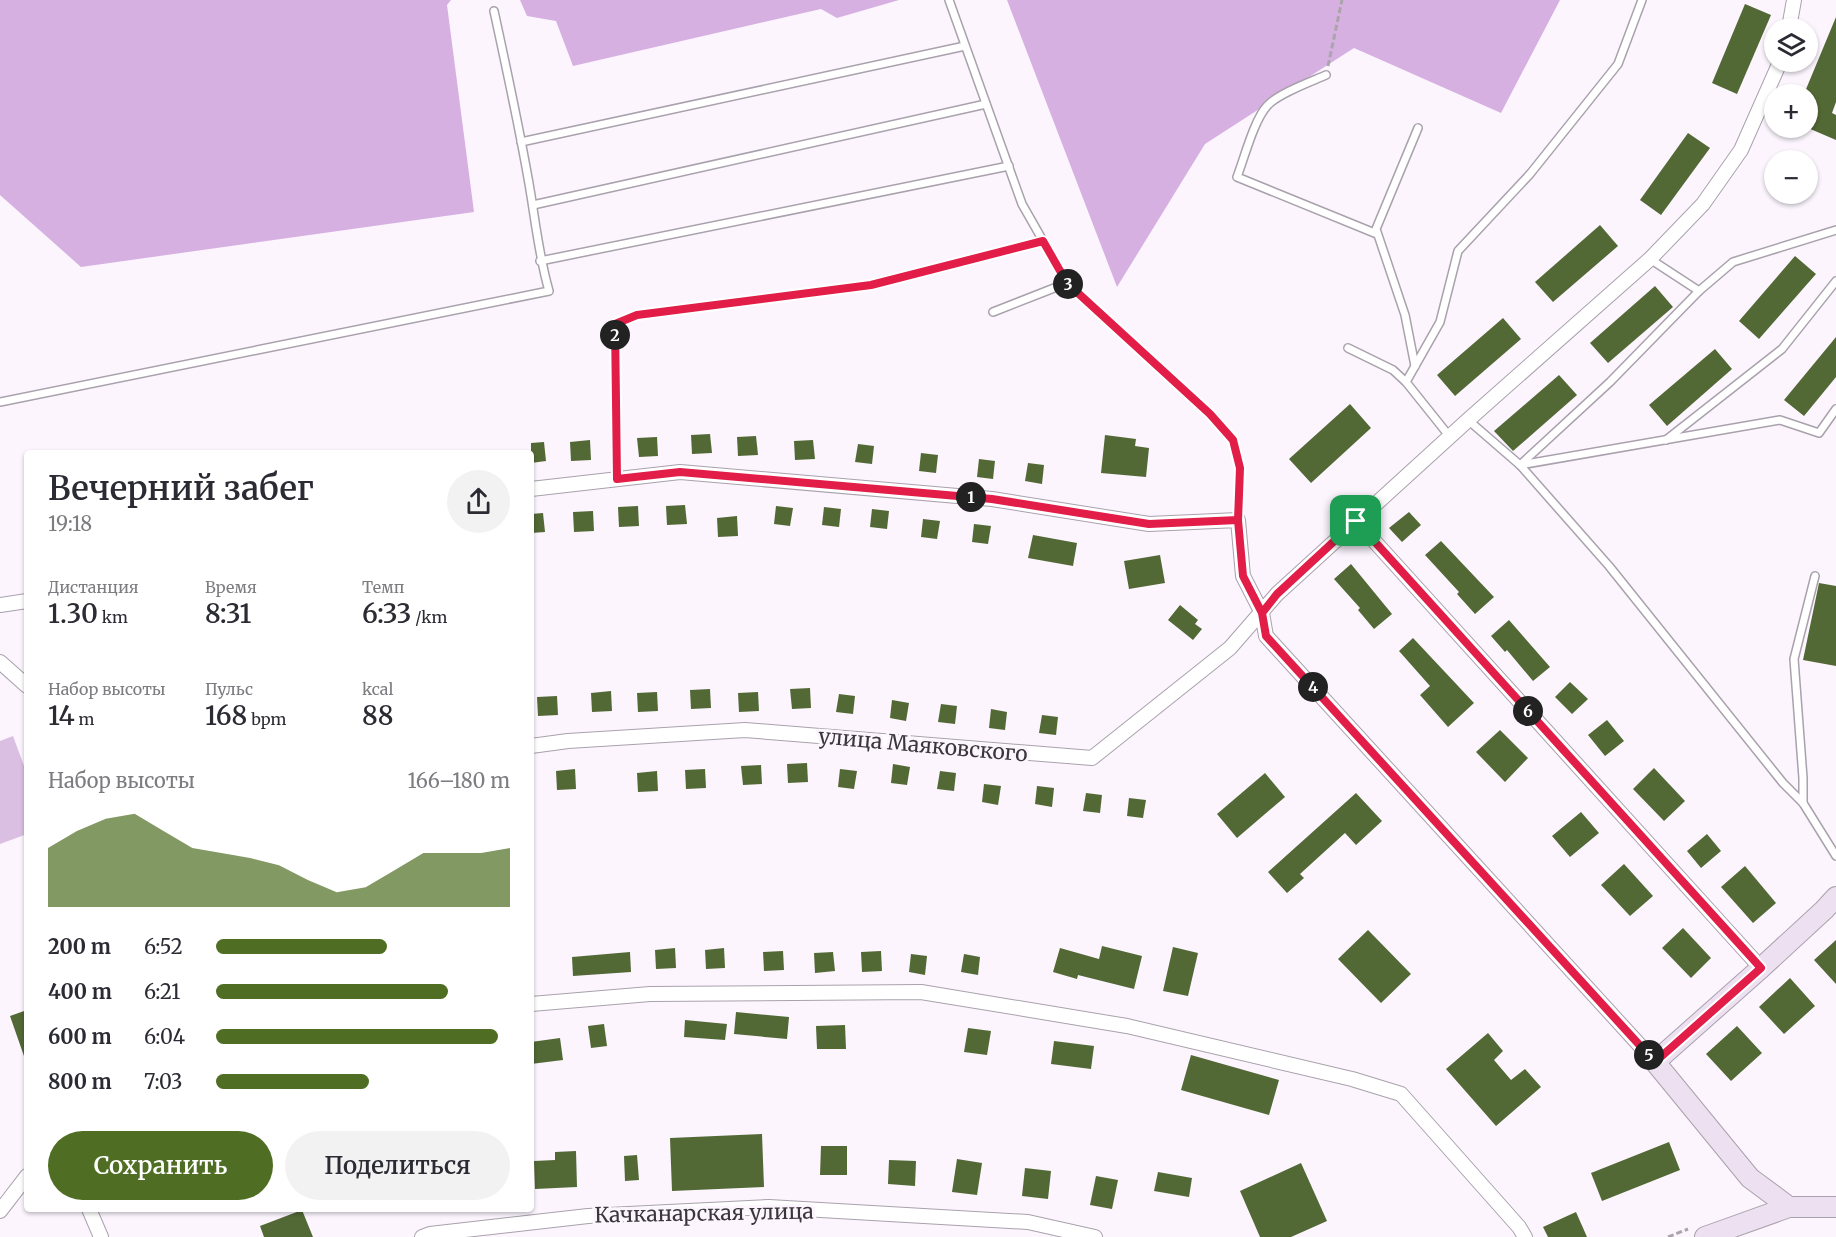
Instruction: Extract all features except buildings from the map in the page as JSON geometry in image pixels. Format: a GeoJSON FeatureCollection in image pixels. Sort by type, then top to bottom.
{"type":"FeatureCollection","features":[{"type":"Feature","properties":{"kind":"street"},"geometry":{"type":"LineString","coordinates":[[1791,18],[1794,0]]}},
{"type":"Feature","properties":{"kind":"street","name":"улица Маяковского"},"geometry":{"type":"LineString","coordinates":[[534,746],[568,741],[745,730],[1092,758],[1230,648],[1277,594],[1467,420],[1650,259],[1703,204],[1741,150],[1776,72]]}},
{"type":"Feature","properties":{"kind":"street"},"geometry":{"type":"LineString","coordinates":[[534,489],[680,472],[992,499],[1149,524],[1238,520],[1243,576],[1262,613],[1266,636],[1655,1062],[1750,1178],[1789,1207]]}},
{"type":"Feature","properties":{"kind":"street"},"geometry":{"type":"LineString","coordinates":[[1356,521],[1761,968]]}},
{"type":"Feature","properties":{"kind":"street"},"geometry":{"type":"LineString","coordinates":[[0,605],[24,601]]}},
{"type":"Feature","properties":{"kind":"street"},"geometry":{"type":"LineString","coordinates":[[0,662],[24,683]]}},
{"type":"Feature","properties":{"kind":"street"},"geometry":{"type":"LineString","coordinates":[[1655,1062],[1761,968],[1836,897]]}},
{"type":"Feature","properties":{"kind":"street"},"geometry":{"type":"LineString","coordinates":[[534,1004],[650,994],[921,992],[1149,1031],[1352,1079],[1401,1094],[1520,1227],[1525,1237]]}},
{"type":"Feature","properties":{"kind":"street"},"geometry":{"type":"LineString","coordinates":[[0,1211],[24,1180]]}},
{"type":"Feature","properties":{"kind":"street","name":"Качканарская улица"},"geometry":{"type":"LineString","coordinates":[[422,1237],[430,1233],[588,1216],[769,1207],[1028,1222],[1095,1237]]}},
{"type":"Feature","properties":{"kind":"street"},"geometry":{"type":"LineString","coordinates":[[1705,1237],[1789,1207],[1836,1207]]}},
{"type":"Feature","properties":{"kind":"street"},"geometry":{"type":"LineString","coordinates":[[89,1212],[101,1237]]}},
{"type":"Feature","properties":{"kind":"lane"},"geometry":{"type":"LineString","coordinates":[[949,0],[1022,204],[1067,283],[1210,414],[1233,440],[1240,468],[1238,520]]}},
{"type":"Feature","properties":{"kind":"lane"},"geometry":{"type":"LineString","coordinates":[[1406,382],[1440,322],[1458,252],[1530,174],[1618,64],[1642,0]]}},
{"type":"Feature","properties":{"kind":"lane"},"geometry":{"type":"LineString","coordinates":[[0,402],[549,291],[540,261],[522,142],[494,10]]}},
{"type":"Feature","properties":{"kind":"lane"},"geometry":{"type":"LineString","coordinates":[[522,142],[965,46]]}},
{"type":"Feature","properties":{"kind":"lane"},"geometry":{"type":"LineString","coordinates":[[1326,75],[1294,89],[1267,105],[1237,177],[1377,234]]}},
{"type":"Feature","properties":{"kind":"lane"},"geometry":{"type":"LineString","coordinates":[[533,205],[986,104]]}},
{"type":"Feature","properties":{"kind":"lane"},"geometry":{"type":"LineString","coordinates":[[1415,366],[1405,315],[1376,229],[1418,128]]}},
{"type":"Feature","properties":{"kind":"lane"},"geometry":{"type":"LineString","coordinates":[[540,261],[1009,166]]}},
{"type":"Feature","properties":{"kind":"lane"},"geometry":{"type":"LineString","coordinates":[[1520,465],[1610,382],[1700,291],[1733,262],[1836,230]]}},
{"type":"Feature","properties":{"kind":"lane"},"geometry":{"type":"LineString","coordinates":[[617,479],[615,324],[637,315],[871,285],[1043,241]]}},
{"type":"Feature","properties":{"kind":"lane"},"geometry":{"type":"LineString","coordinates":[[1650,259],[1700,291]]}},
{"type":"Feature","properties":{"kind":"lane"},"geometry":{"type":"LineString","coordinates":[[1665,441],[1782,349],[1836,281]]}},
{"type":"Feature","properties":{"kind":"lane"},"geometry":{"type":"LineString","coordinates":[[993,312],[1067,283]]}},
{"type":"Feature","properties":{"kind":"lane"},"geometry":{"type":"LineString","coordinates":[[1348,348],[1393,370],[1406,382],[1450,437]]}},
{"type":"Feature","properties":{"kind":"lane"},"geometry":{"type":"LineString","coordinates":[[1520,465],[1780,420],[1819,433],[1836,409]]}},
{"type":"Feature","properties":{"kind":"lane"},"geometry":{"type":"LineString","coordinates":[[1467,420],[1520,465],[1609,566],[1783,783],[1803,803],[1836,856]]}},
{"type":"Feature","properties":{"kind":"lane"},"geometry":{"type":"LineString","coordinates":[[1803,803],[1794,659],[1815,576]]}},
{"type":"Feature","properties":{"kind":"path"},"geometry":{"type":"LineString","coordinates":[[1326,75],[1342,0]]}},
{"type":"Feature","properties":{"kind":"shaded area"},"geometry":{"type":"Polygon","coordinates":[[[0,0],[451,0],[447,5],[474,212],[81,267],[0,195],[0,0]]]}},
{"type":"Feature","properties":{"kind":"shaded area"},"geometry":{"type":"Polygon","coordinates":[[[520,0],[899,0],[837,18],[821,9],[573,66],[556,21],[527,16],[520,0]]]}},
{"type":"Feature","properties":{"kind":"shaded area"},"geometry":{"type":"Polygon","coordinates":[[[1007,0],[1560,0],[1501,113],[1354,48],[1205,144],[1117,287],[1007,0]]]}},
{"type":"Feature","properties":{"kind":"shaded area"},"geometry":{"type":"Polygon","coordinates":[[[13,736],[24,766],[24,835],[0,844],[0,741],[13,736]]]}},
{"type":"Feature","properties":{"kind":"route"},"geometry":{"type":"LineString","coordinates":[[1356,521],[1277,594],[1262,613],[1243,576],[1238,520],[1149,524],[992,499],[680,472],[617,479],[615,324],[637,315],[871,285],[1043,241],[1067,283],[1210,414],[1233,440],[1240,468],[1238,520],[1243,576],[1262,613],[1266,636],[1655,1062],[1761,968],[1356,521]]}}]}
